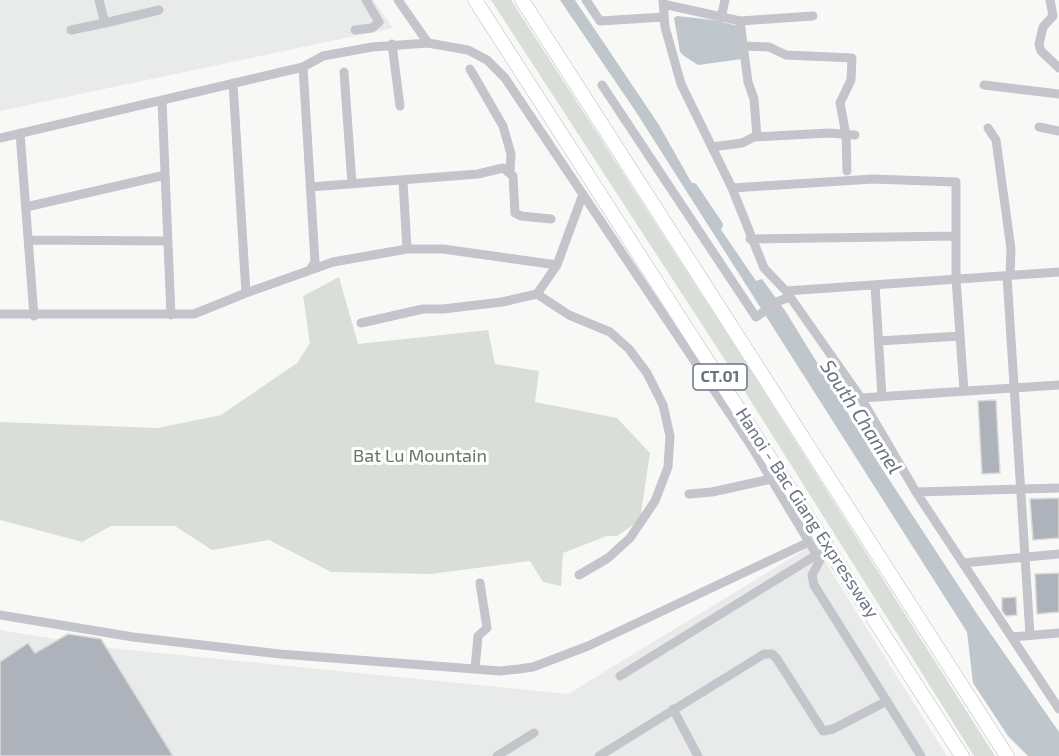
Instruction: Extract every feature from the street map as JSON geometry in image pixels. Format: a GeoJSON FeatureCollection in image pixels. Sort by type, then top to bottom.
{"type":"FeatureCollection","features":[{"type":"Feature","properties":{"kind":"highway","name":"Hanoi - Bac Giang Expressway"},"geometry":{"type":"LineString","coordinates":[[475,0],[962,756]]}},
{"type":"Feature","properties":{"kind":"highway","name":"CT.01"},"geometry":{"type":"LineString","coordinates":[[522,0],[1007,756]]}},
{"type":"Feature","properties":{"kind":"highway"},"geometry":{"type":"LineString","coordinates":[[953,670],[1015,756]]}},
{"type":"Feature","properties":{"kind":"street"},"geometry":{"type":"LineString","coordinates":[[99,0],[105,22]]}},
{"type":"Feature","properties":{"kind":"street"},"geometry":{"type":"LineString","coordinates":[[356,30],[372,28],[379,22],[366,0]]}},
{"type":"Feature","properties":{"kind":"street"},"geometry":{"type":"LineString","coordinates":[[398,0],[428,43]]}},
{"type":"Feature","properties":{"kind":"street"},"geometry":{"type":"LineString","coordinates":[[586,0],[600,21],[664,17]]}},
{"type":"Feature","properties":{"kind":"street"},"geometry":{"type":"LineString","coordinates":[[721,18],[724,0]]}},
{"type":"Feature","properties":{"kind":"street"},"geometry":{"type":"LineString","coordinates":[[1050,0],[1053,16],[1043,27],[1039,44],[1041,51],[1058,62]]}},
{"type":"Feature","properties":{"kind":"street"},"geometry":{"type":"LineString","coordinates":[[813,16],[740,21],[663,2],[664,17],[681,84],[732,188],[750,239],[764,268],[788,294],[861,398],[916,492],[1056,698],[1059,709]]}},
{"type":"Feature","properties":{"kind":"street"},"geometry":{"type":"LineString","coordinates":[[72,30],[159,10]]}},
{"type":"Feature","properties":{"kind":"street"},"geometry":{"type":"LineString","coordinates":[[740,21],[757,137]]}},
{"type":"Feature","properties":{"kind":"street"},"geometry":{"type":"LineString","coordinates":[[0,138],[303,67],[323,56],[392,44],[428,43],[468,50],[487,60],[506,78],[771,479],[818,554],[819,564],[812,575],[813,582],[921,756]]}},
{"type":"Feature","properties":{"kind":"street"},"geometry":{"type":"LineString","coordinates":[[392,44],[400,105]]}},
{"type":"Feature","properties":{"kind":"street"},"geometry":{"type":"LineString","coordinates":[[744,46],[769,47],[786,55],[852,58],[851,80],[840,103],[851,135],[847,171]]}},
{"type":"Feature","properties":{"kind":"street"},"geometry":{"type":"LineString","coordinates":[[303,67],[315,262],[310,270]]}},
{"type":"Feature","properties":{"kind":"street"},"geometry":{"type":"LineString","coordinates":[[470,69],[503,126],[512,154],[510,172]]}},
{"type":"Feature","properties":{"kind":"street"},"geometry":{"type":"LineString","coordinates":[[344,72],[352,184]]}},
{"type":"Feature","properties":{"kind":"street"},"geometry":{"type":"LineString","coordinates":[[233,83],[246,293]]}},
{"type":"Feature","properties":{"kind":"street"},"geometry":{"type":"LineString","coordinates":[[602,85],[756,317],[788,294],[875,285],[1059,272]]}},
{"type":"Feature","properties":{"kind":"street"},"geometry":{"type":"LineString","coordinates":[[984,86],[1059,94]]}},
{"type":"Feature","properties":{"kind":"street"},"geometry":{"type":"LineString","coordinates":[[162,100],[171,315]]}},
{"type":"Feature","properties":{"kind":"street"},"geometry":{"type":"LineString","coordinates":[[1040,127],[1059,131]]}},
{"type":"Feature","properties":{"kind":"street"},"geometry":{"type":"LineString","coordinates":[[988,128],[996,140],[1011,249],[1009,276],[1030,635]]}},
{"type":"Feature","properties":{"kind":"street"},"geometry":{"type":"LineString","coordinates":[[20,133],[34,315]]}},
{"type":"Feature","properties":{"kind":"street"},"geometry":{"type":"LineString","coordinates":[[712,147],[742,143],[757,137],[851,135]]}},
{"type":"Feature","properties":{"kind":"street"},"geometry":{"type":"LineString","coordinates":[[310,187],[478,174],[503,168],[513,176],[515,213],[551,219]]}},
{"type":"Feature","properties":{"kind":"street"},"geometry":{"type":"LineString","coordinates":[[26,207],[165,175]]}},
{"type":"Feature","properties":{"kind":"street"},"geometry":{"type":"LineString","coordinates":[[732,188],[873,179],[956,182],[956,279],[964,391]]}},
{"type":"Feature","properties":{"kind":"street"},"geometry":{"type":"LineString","coordinates":[[403,181],[407,249]]}},
{"type":"Feature","properties":{"kind":"street"},"geometry":{"type":"LineString","coordinates":[[361,323],[423,309],[502,302],[537,294],[557,265],[583,194]]}},
{"type":"Feature","properties":{"kind":"street"},"geometry":{"type":"LineString","coordinates":[[750,239],[956,236]]}},
{"type":"Feature","properties":{"kind":"street"},"geometry":{"type":"LineString","coordinates":[[29,240],[168,241]]}},
{"type":"Feature","properties":{"kind":"street"},"geometry":{"type":"LineString","coordinates":[[0,315],[194,314],[333,262],[407,249],[443,249],[557,265]]}},
{"type":"Feature","properties":{"kind":"street"},"geometry":{"type":"LineString","coordinates":[[875,285],[882,397]]}},
{"type":"Feature","properties":{"kind":"street"},"geometry":{"type":"LineString","coordinates":[[537,294],[569,315],[610,332],[629,349],[647,374],[663,405],[670,436],[668,467],[655,501],[630,538],[608,558],[579,575]]}},
{"type":"Feature","properties":{"kind":"street"},"geometry":{"type":"LineString","coordinates":[[879,341],[960,336]]}},
{"type":"Feature","properties":{"kind":"street"},"geometry":{"type":"LineString","coordinates":[[861,398],[1059,385]]}},
{"type":"Feature","properties":{"kind":"street"},"geometry":{"type":"LineString","coordinates":[[689,494],[712,492],[771,479]]}},
{"type":"Feature","properties":{"kind":"street"},"geometry":{"type":"LineString","coordinates":[[916,492],[1059,488]]}},
{"type":"Feature","properties":{"kind":"street"},"geometry":{"type":"LineString","coordinates":[[0,615],[133,637],[280,654],[500,671],[533,667],[588,646],[809,542]]}},
{"type":"Feature","properties":{"kind":"street"},"geometry":{"type":"LineString","coordinates":[[620,676],[818,554]]}},
{"type":"Feature","properties":{"kind":"street"},"geometry":{"type":"LineString","coordinates":[[963,563],[1026,555],[1059,554]]}},
{"type":"Feature","properties":{"kind":"street"},"geometry":{"type":"LineString","coordinates":[[475,669],[478,636],[487,628],[480,583]]}},
{"type":"Feature","properties":{"kind":"street"},"geometry":{"type":"LineString","coordinates":[[1012,636],[1059,633]]}},
{"type":"Feature","properties":{"kind":"street"},"geometry":{"type":"LineString","coordinates":[[599,756],[764,654],[772,654],[777,659],[823,731],[833,729],[887,701]]}},
{"type":"Feature","properties":{"kind":"street"},"geometry":{"type":"LineString","coordinates":[[673,710],[698,756]]}},
{"type":"Feature","properties":{"kind":"street"},"geometry":{"type":"LineString","coordinates":[[497,756],[534,733]]}},
{"type":"Feature","properties":{"kind":"shaded area"},"geometry":{"type":"Polygon","coordinates":[[[0,0],[373,0],[393,28],[0,111],[0,0]]]}},
{"type":"Feature","properties":{"kind":"shaded area","name":"South Channel"},"geometry":{"type":"Polygon","coordinates":[[[560,0],[575,0],[659,125],[703,203],[756,281],[762,279],[786,312],[877,461],[979,617],[1059,732],[1059,756],[1028,756],[1008,736],[973,683],[967,632],[636,112],[560,0]]]}},
{"type":"Feature","properties":{"kind":"shaded area"},"geometry":{"type":"Polygon","coordinates":[[[677,16],[713,20],[738,26],[742,59],[698,65],[684,56],[680,52],[674,18],[677,16]]]}},
{"type":"Feature","properties":{"kind":"shaded area"},"geometry":{"type":"Polygon","coordinates":[[[814,544],[947,756],[0,756],[0,630],[110,648],[568,694],[814,544]]]}},
{"type":"Feature","properties":{"kind":"green space"},"geometry":{"type":"Polygon","coordinates":[[[491,0],[511,0],[744,360],[995,756],[974,756],[725,360],[491,0]]]}},
{"type":"Feature","properties":{"kind":"green space","name":"Bat Lu Mountain"},"geometry":{"type":"Polygon","coordinates":[[[339,277],[358,344],[488,330],[495,364],[539,371],[535,402],[617,418],[650,453],[640,520],[617,536],[607,536],[563,553],[561,586],[543,582],[530,561],[431,574],[331,572],[269,540],[212,550],[175,526],[111,526],[82,542],[0,520],[0,422],[157,428],[221,415],[297,363],[310,343],[303,296],[339,277]]]}},
{"type":"Feature","properties":{"kind":"building"},"geometry":{"type":"Polygon","coordinates":[[[996,400],[1000,473],[982,474],[978,401],[996,400]]]}},
{"type":"Feature","properties":{"kind":"building"},"geometry":{"type":"Polygon","coordinates":[[[1059,498],[1059,538],[1033,540],[1030,499],[1059,498]]]}},
{"type":"Feature","properties":{"kind":"building"},"geometry":{"type":"Polygon","coordinates":[[[1059,573],[1059,612],[1037,614],[1035,574],[1059,573]]]}},
{"type":"Feature","properties":{"kind":"building"},"geometry":{"type":"Polygon","coordinates":[[[1016,597],[1017,615],[1006,616],[1002,611],[1002,598],[1016,597]]]}},
{"type":"Feature","properties":{"kind":"building"},"geometry":{"type":"Polygon","coordinates":[[[68,634],[101,639],[173,756],[0,756],[0,662],[28,643],[35,653],[68,634]]]}},
{"type":"Feature","properties":{"kind":"waterway","name":"South Channel"},"geometry":{"type":"LineString","coordinates":[[693,188],[718,225]]}}]}
